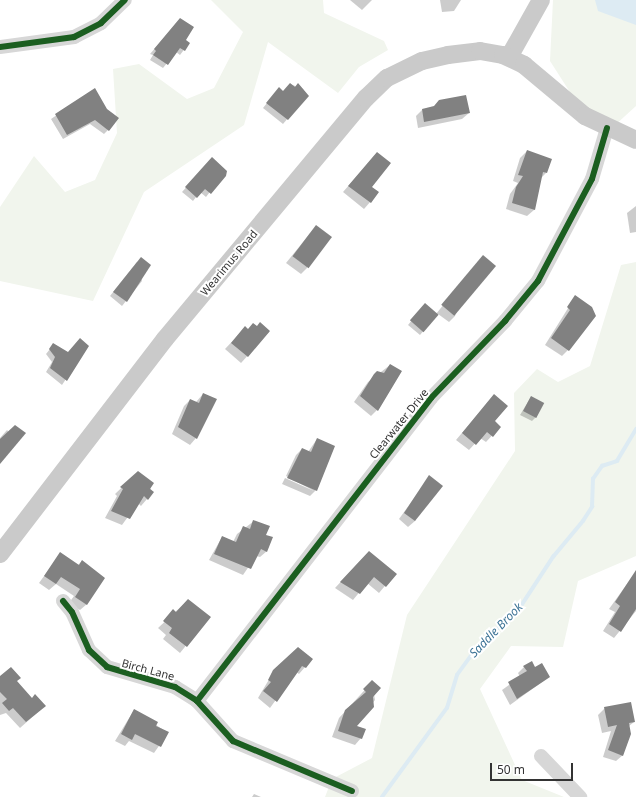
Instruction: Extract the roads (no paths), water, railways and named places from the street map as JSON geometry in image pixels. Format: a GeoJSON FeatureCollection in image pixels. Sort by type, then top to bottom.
{"type":"FeatureCollection","features":[{"type":"Feature","properties":{"kind":"main road"},"geometry":{"type":"LineString","coordinates":[[541,0],[509,58],[585,116],[607,128],[636,140]]}},
{"type":"Feature","properties":{"kind":"main road","name":"Wearimus Road"},"geometry":{"type":"LineString","coordinates":[[0,554],[165,339],[376,87],[403,69],[433,58],[480,51],[509,58]]}},
{"type":"Feature","properties":{"kind":"street"},"geometry":{"type":"LineString","coordinates":[[0,47],[74,37],[101,23],[125,0]]}},
{"type":"Feature","properties":{"kind":"street","name":"Clearwater Drive"},"geometry":{"type":"LineString","coordinates":[[197,700],[431,398],[505,321],[538,281],[592,180],[607,128]]}},
{"type":"Feature","properties":{"kind":"street","name":"Birch Lane"},"geometry":{"type":"LineString","coordinates":[[63,602],[72,612],[89,650],[107,667],[175,687],[197,700],[233,741],[352,791]]}},
{"type":"Feature","properties":{"kind":"street"},"geometry":{"type":"LineString","coordinates":[[541,756],[580,797]]}},
{"type":"Feature","properties":{"kind":"waterway","name":"Saddle Brook"},"geometry":{"type":"LineString","coordinates":[[382,797],[447,708],[457,675],[473,653],[521,606],[553,557],[583,521],[592,507],[593,479],[602,466],[617,461],[636,429]]}}]}
